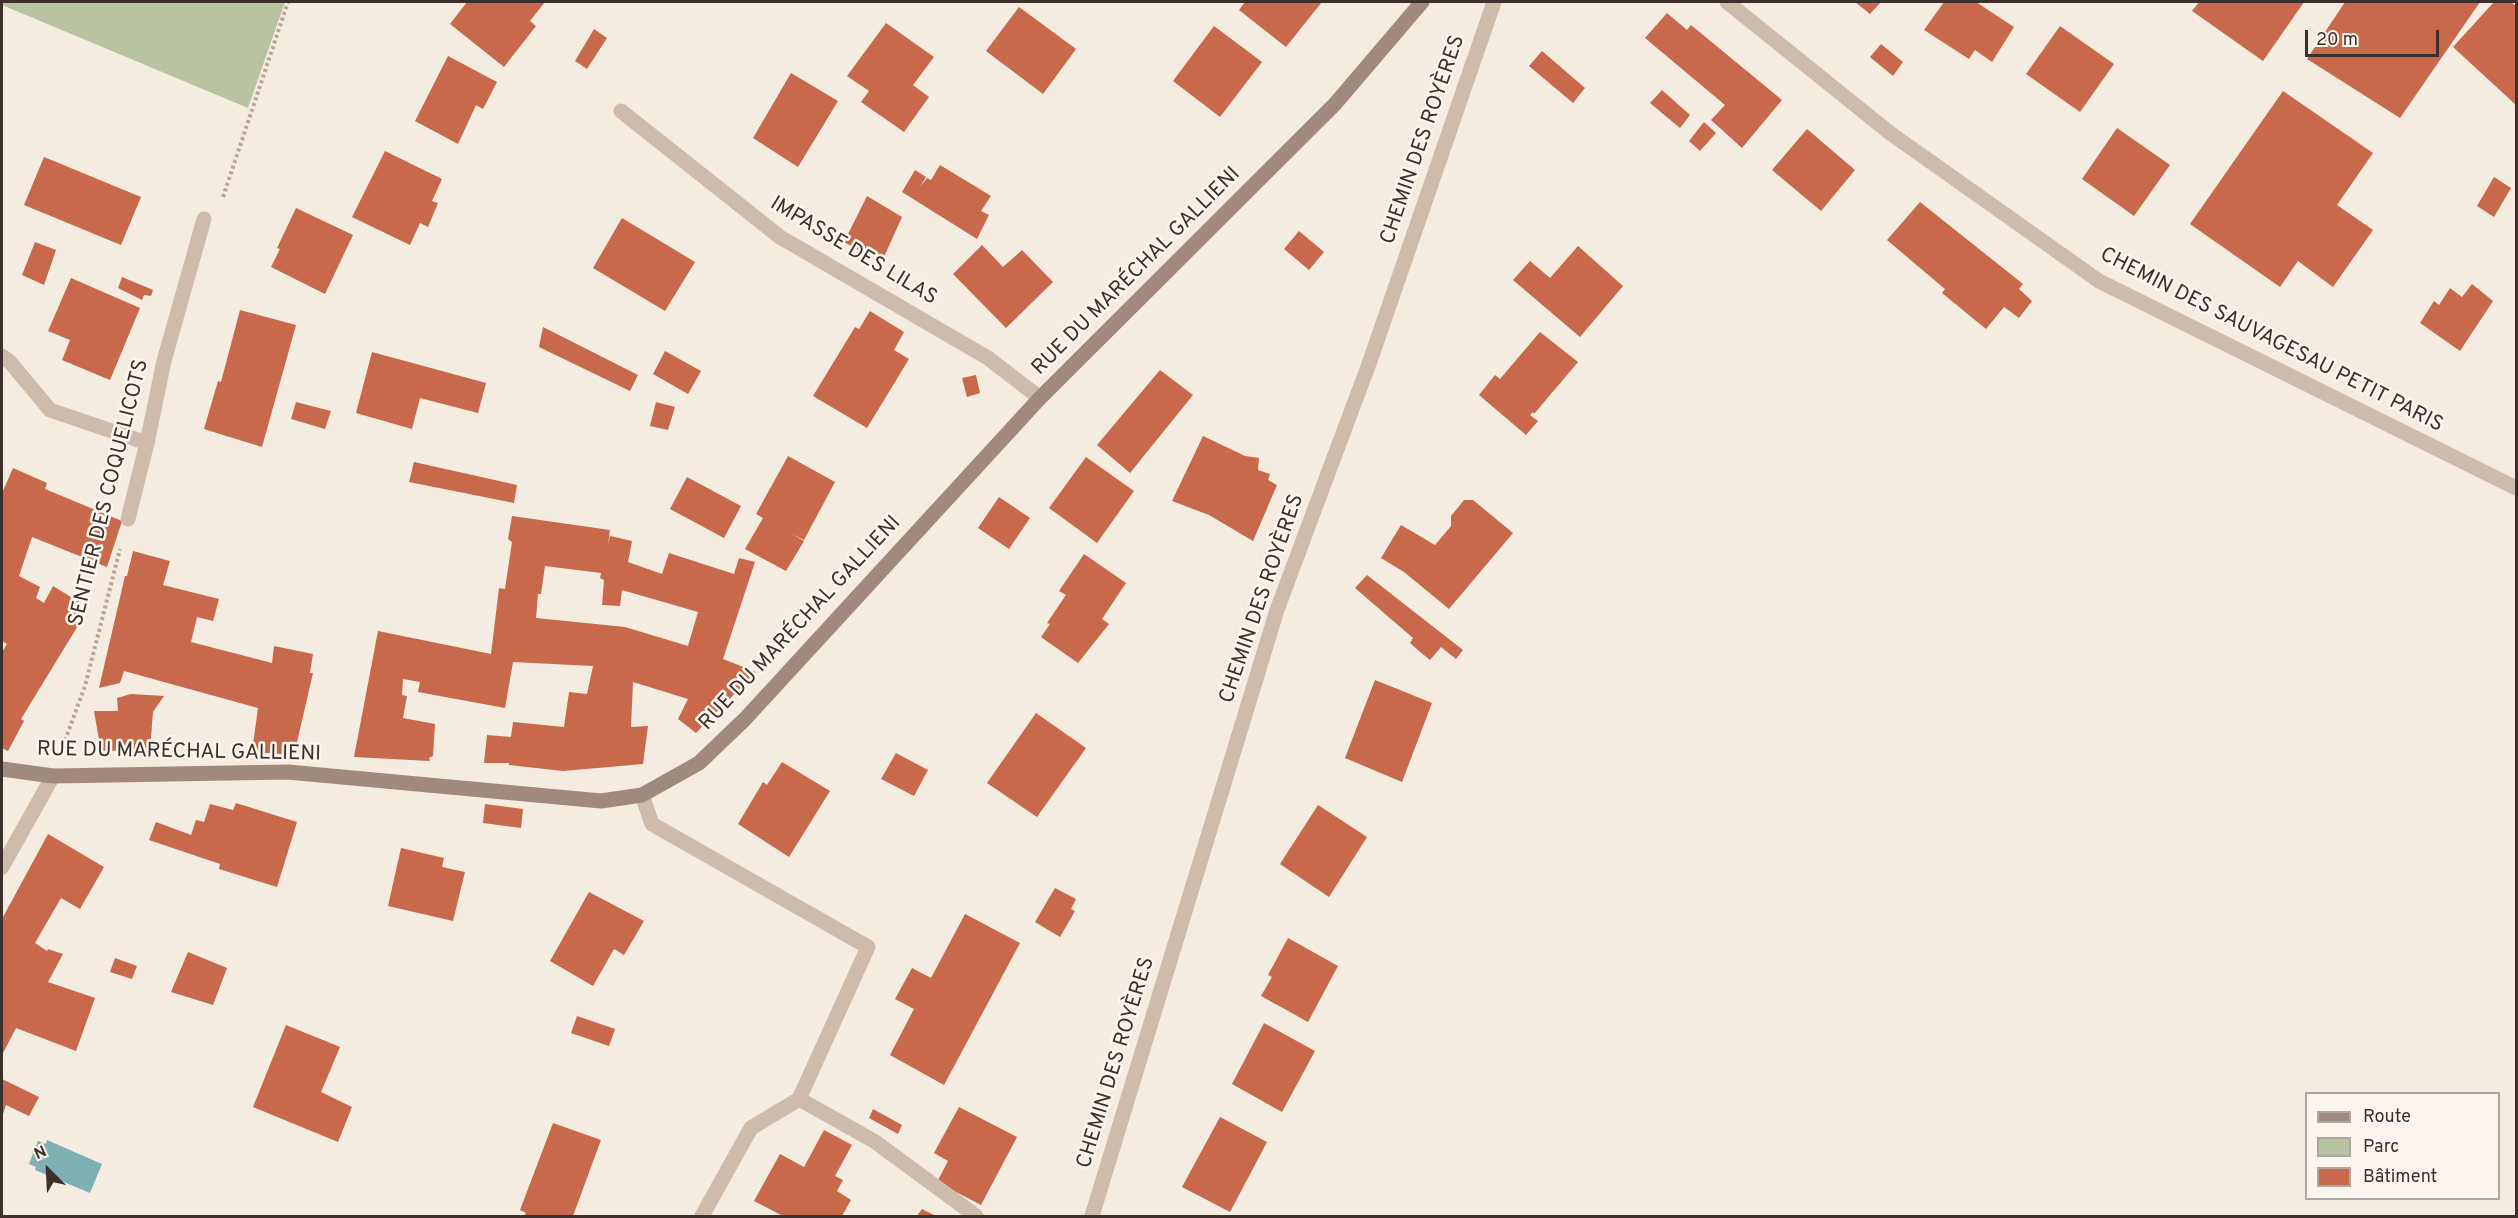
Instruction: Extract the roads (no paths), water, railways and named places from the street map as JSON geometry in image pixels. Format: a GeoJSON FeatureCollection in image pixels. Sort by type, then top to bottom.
{"type":"FeatureCollection","features":[{"type":"Feature","properties":{"kind":"street","name":"RUE DU MARÉCHAL GALLIENI"},"geometry":{"type":"LineString","coordinates":[[2,769],[53,776],[288,772],[601,801],[642,795],[699,763],[745,719],[1040,398],[1335,104],[1422,2]]}},
{"type":"Feature","properties":{"kind":"street","name":"CHEMIN DES ROYÈRES"},"geometry":{"type":"LineString","coordinates":[[1092,1216],[1277,610],[1370,361],[1494,2]]}},
{"type":"Feature","properties":{"kind":"street","name":"CHEMIN DES SAUVAGESAU PETIT PARIS"},"geometry":{"type":"LineString","coordinates":[[1727,2],[1890,134],[2099,281],[2517,488]]}},
{"type":"Feature","properties":{"kind":"street","name":"IMPASSE DES LILAS"},"geometry":{"type":"LineString","coordinates":[[621,111],[780,237],[988,358],[1040,398]]}},
{"type":"Feature","properties":{"kind":"street","name":"SENTIER DES COQUELICOTS"},"geometry":{"type":"LineString","coordinates":[[128,519],[164,361],[204,219]]}},
{"type":"Feature","properties":{"kind":"street"},"geometry":{"type":"LineString","coordinates":[[2,356],[10,362],[50,410],[147,443]]}},
{"type":"Feature","properties":{"kind":"street"},"geometry":{"type":"LineString","coordinates":[[2,867],[53,776]]}},
{"type":"Feature","properties":{"kind":"street"},"geometry":{"type":"LineString","coordinates":[[642,795],[652,824],[868,947],[799,1099],[751,1128],[702,1216]]}},
{"type":"Feature","properties":{"kind":"street"},"geometry":{"type":"LineString","coordinates":[[799,1099],[874,1141],[976,1216]]}},
{"type":"Feature","properties":{"kind":"water"},"geometry":{"type":"Polygon","coordinates":[[[47,1140],[102,1164],[90,1193],[35,1170],[36,1167],[29,1164],[38,1141],[46,1144],[47,1140]]]}}]}
